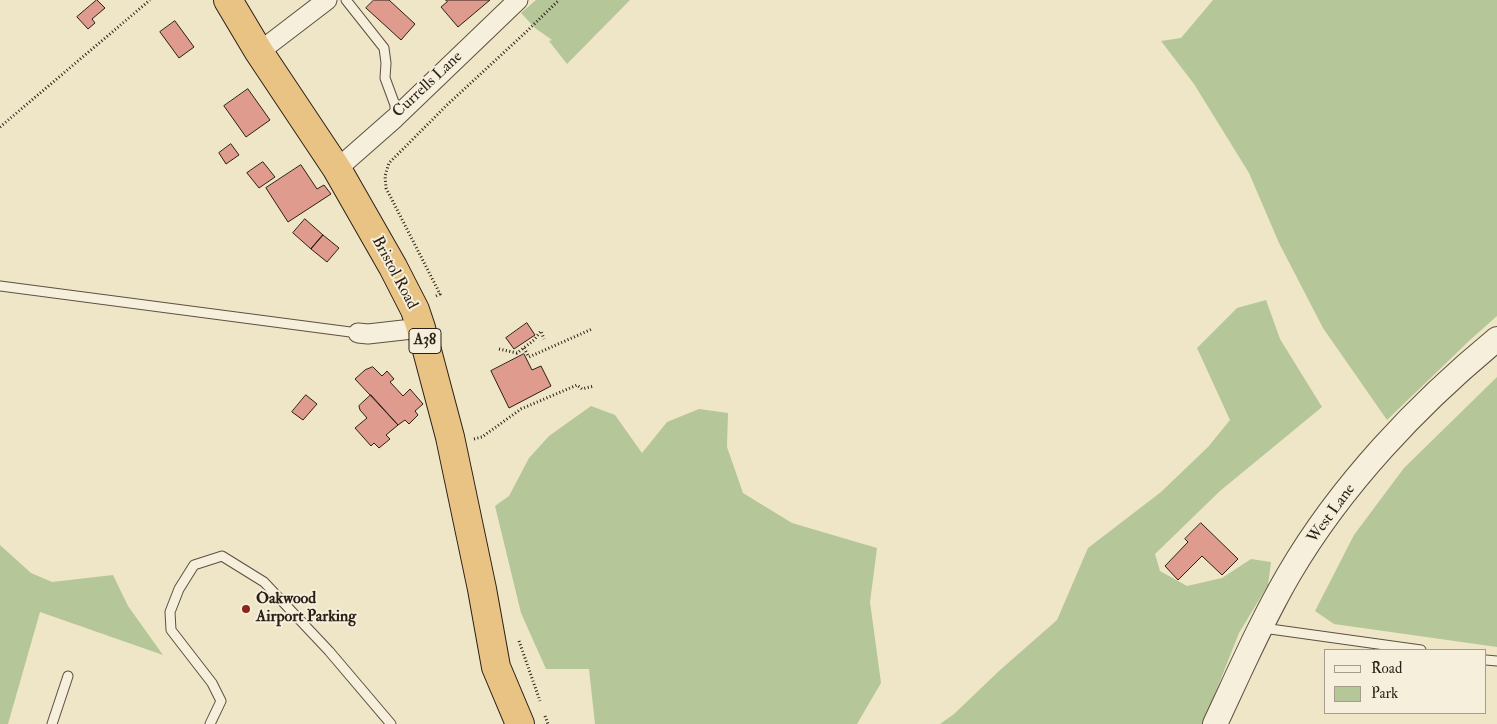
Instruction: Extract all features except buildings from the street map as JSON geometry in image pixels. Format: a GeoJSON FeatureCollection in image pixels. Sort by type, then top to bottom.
{"type":"FeatureCollection","features":[{"type":"Feature","properties":{"kind":"highway","name":"Bristol Road"},"geometry":{"type":"LineString","coordinates":[[228,0],[259,52],[337,169],[393,267],[418,319],[450,437],[496,666],[520,724]]}},
{"type":"Feature","properties":{"kind":"street"},"geometry":{"type":"LineString","coordinates":[[259,52],[328,0]]}},
{"type":"Feature","properties":{"kind":"street","name":"Currells Lane"},"geometry":{"type":"LineString","coordinates":[[337,169],[395,118],[518,0]]}},
{"type":"Feature","properties":{"kind":"street"},"geometry":{"type":"LineString","coordinates":[[358,333],[368,334],[418,319]]}},
{"type":"Feature","properties":{"kind":"street","name":"West Lane"},"geometry":{"type":"LineString","coordinates":[[1216,724],[1260,627],[1290,573],[1324,520],[1370,463],[1416,413],[1477,355],[1497,339]]}},
{"type":"Feature","properties":{"kind":"lane"},"geometry":{"type":"LineString","coordinates":[[346,0],[384,48],[385,78],[395,105],[395,118]]}},
{"type":"Feature","properties":{"kind":"lane"},"geometry":{"type":"LineString","coordinates":[[0,286],[358,333]]}},
{"type":"Feature","properties":{"kind":"lane"},"geometry":{"type":"LineString","coordinates":[[210,724],[221,701],[212,683],[171,630],[170,612],[179,589],[194,565],[222,556],[264,582],[329,651],[391,724]]}},
{"type":"Feature","properties":{"kind":"lane"},"geometry":{"type":"LineString","coordinates":[[1260,627],[1414,649]]}},
{"type":"Feature","properties":{"kind":"lane"},"geometry":{"type":"LineString","coordinates":[[52,724],[68,676]]}},
{"type":"Feature","properties":{"kind":"path"},"geometry":{"type":"LineString","coordinates":[[0,127],[150,0]]}},
{"type":"Feature","properties":{"kind":"path"},"geometry":{"type":"LineString","coordinates":[[418,319],[440,294],[386,188],[385,176],[389,163],[448,104],[559,0]]}},
{"type":"Feature","properties":{"kind":"path"},"geometry":{"type":"LineString","coordinates":[[524,348],[529,357],[592,329]]}},
{"type":"Feature","properties":{"kind":"path"},"geometry":{"type":"LineString","coordinates":[[499,349],[517,353],[534,340],[541,331],[544,340]]}},
{"type":"Feature","properties":{"kind":"path"},"geometry":{"type":"LineString","coordinates":[[466,441],[482,437],[521,409],[578,384],[582,389],[594,386]]}},
{"type":"Feature","properties":{"kind":"green space"},"geometry":{"type":"Polygon","coordinates":[[[536,0],[630,0],[567,64],[549,41],[552,40],[535,28],[521,13],[536,0]]]}},
{"type":"Feature","properties":{"kind":"green space"},"geometry":{"type":"Polygon","coordinates":[[[1213,0],[1497,0],[1497,316],[1387,420],[1323,328],[1279,243],[1249,173],[1194,84],[1161,41],[1181,38],[1213,0]]]}},
{"type":"Feature","properties":{"kind":"green space"},"geometry":{"type":"Polygon","coordinates":[[[1266,300],[1280,339],[1322,407],[1220,491],[1155,554],[1160,571],[1187,586],[1222,578],[1251,559],[1271,562],[1268,585],[1239,633],[1203,724],[940,724],[954,714],[1057,620],[1088,548],[1161,492],[1208,447],[1230,420],[1197,348],[1237,308],[1266,300]]]}},
{"type":"Feature","properties":{"kind":"green space"},"geometry":{"type":"Polygon","coordinates":[[[1497,377],[1497,647],[1334,624],[1315,611],[1354,535],[1404,468],[1497,377]]]}},
{"type":"Feature","properties":{"kind":"green space"},"geometry":{"type":"Polygon","coordinates":[[[591,406],[615,415],[642,453],[667,422],[699,409],[728,413],[727,447],[743,493],[792,523],[877,548],[870,602],[881,683],[857,724],[595,724],[589,669],[546,669],[521,613],[495,506],[509,496],[529,458],[549,436],[591,406]]]}},
{"type":"Feature","properties":{"kind":"green space"},"geometry":{"type":"Polygon","coordinates":[[[0,545],[31,573],[52,582],[113,575],[128,606],[163,655],[40,612],[8,724],[0,724],[0,545]]]}},
{"type":"Feature","properties":{"kind":"place","name":"Oakwood Airport Parking"},"geometry":{"type":"Point","coordinates":[246,609]}}]}
